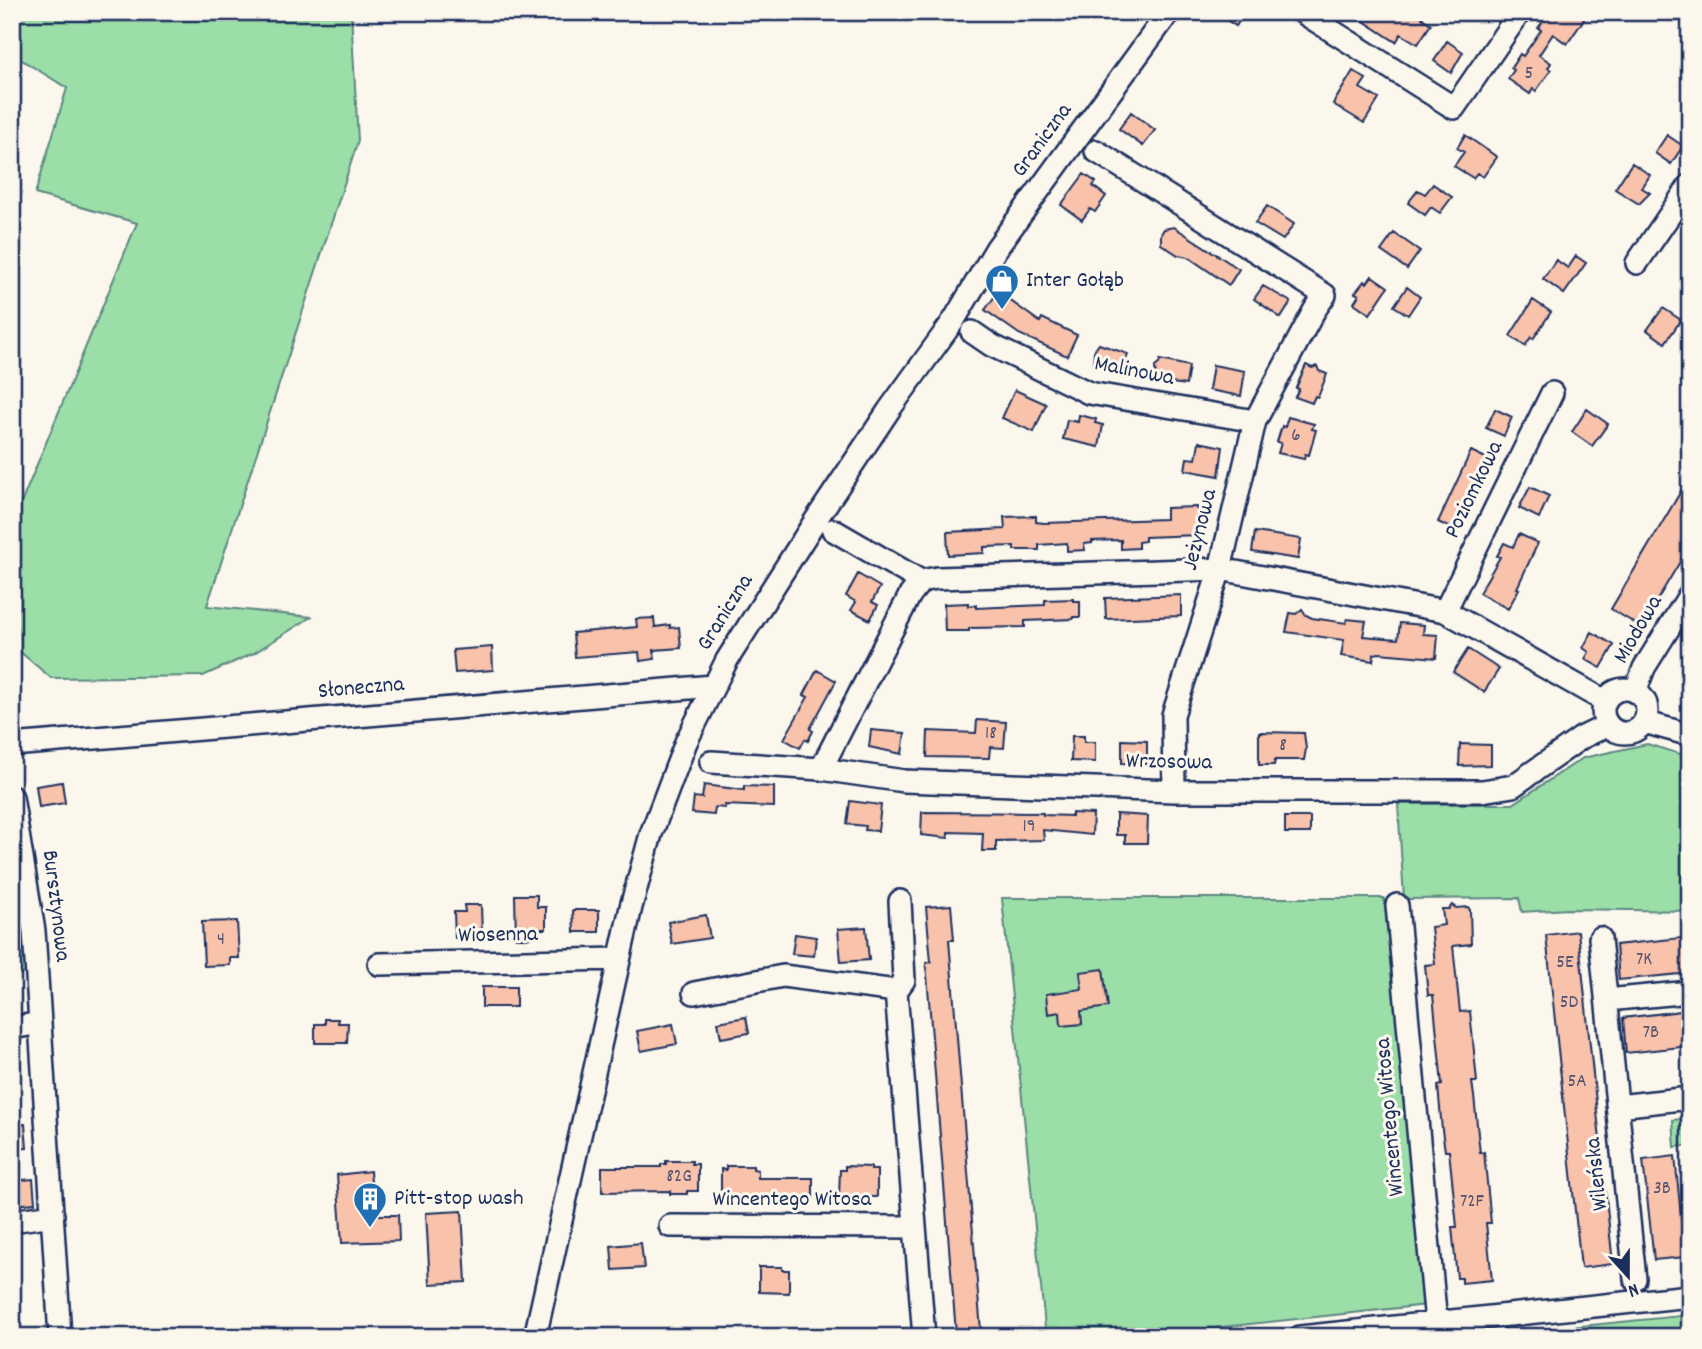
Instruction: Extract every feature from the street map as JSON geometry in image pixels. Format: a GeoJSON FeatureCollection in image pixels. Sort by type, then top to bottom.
{"type":"FeatureCollection","features":[{"type":"Feature","properties":{"kind":"street","name":"Graniczna"},"geometry":{"type":"LineString","coordinates":[[535,1337],[618,960],[651,834],[686,741],[727,660],[889,410],[954,320],[996,249],[1169,12]]}},
{"type":"Feature","properties":{"kind":"street"},"geometry":{"type":"LineString","coordinates":[[1302,12],[1454,108],[1520,12]]}},
{"type":"Feature","properties":{"kind":"street","name":"Jeżynowa"},"geometry":{"type":"LineString","coordinates":[[1096,150],[1325,295],[1255,422],[1220,569],[1173,715],[1174,790]]}},
{"type":"Feature","properties":{"kind":"street"},"geometry":{"type":"LineString","coordinates":[[1637,263],[1690,185]]}},
{"type":"Feature","properties":{"kind":"street","name":"Malinowa"},"geometry":{"type":"LineString","coordinates":[[972,332],[991,345],[1089,393],[1255,422]]}},
{"type":"Feature","properties":{"kind":"street","name":"Poziomkowa"},"geometry":{"type":"LineString","coordinates":[[1445,611],[1552,393]]}},
{"type":"Feature","properties":{"kind":"street"},"geometry":{"type":"LineString","coordinates":[[833,530],[921,581],[937,578],[1220,569],[1445,611],[1605,701]]}},
{"type":"Feature","properties":{"kind":"street"},"geometry":{"type":"LineString","coordinates":[[821,769],[910,595],[921,581]]}},
{"type":"Feature","properties":{"kind":"street","name":"Miodowa"},"geometry":{"type":"LineString","coordinates":[[1635,692],[1644,667],[1690,594]]}},
{"type":"Feature","properties":{"kind":"street","name":"Słoneczna"},"geometry":{"type":"LineString","coordinates":[[12,745],[713,686]]}},
{"type":"Feature","properties":{"kind":"street"},"geometry":{"type":"LineString","coordinates":[[1621,689],[1635,692],[1646,708],[1644,722],[1633,731],[1619,732],[1608,724],[1603,713],[1605,701],[1609,695],[1621,689]]}},
{"type":"Feature","properties":{"kind":"street"},"geometry":{"type":"LineString","coordinates":[[1644,722],[1690,735]]}},
{"type":"Feature","properties":{"kind":"street","name":"Wrzosowa"},"geometry":{"type":"LineString","coordinates":[[711,762],[821,769],[904,782],[1174,790],[1482,791],[1514,786],[1581,738],[1608,724]]}},
{"type":"Feature","properties":{"kind":"street","name":"Bursztynowa"},"geometry":{"type":"LineString","coordinates":[[12,797],[34,931],[60,1337]]}},
{"type":"Feature","properties":{"kind":"street"},"geometry":{"type":"LineString","coordinates":[[900,901],[904,980],[896,990],[913,1227],[924,1337]]}},
{"type":"Feature","properties":{"kind":"street","name":"Wincentego Witosa"},"geometry":{"type":"LineString","coordinates":[[1397,905],[1447,1327]]}},
{"type":"Feature","properties":{"kind":"street","name":"Wileńska"},"geometry":{"type":"LineString","coordinates":[[1600,939],[1635,1279]]}},
{"type":"Feature","properties":{"kind":"street","name":"Wiosenna"},"geometry":{"type":"LineString","coordinates":[[379,964],[618,960]]}},
{"type":"Feature","properties":{"kind":"street"},"geometry":{"type":"LineString","coordinates":[[694,993],[783,976],[896,990]]}},
{"type":"Feature","properties":{"kind":"street"},"geometry":{"type":"LineString","coordinates":[[1607,1000],[1690,992]]}},
{"type":"Feature","properties":{"kind":"street"},"geometry":{"type":"LineString","coordinates":[[12,1028],[40,1023]]}},
{"type":"Feature","properties":{"kind":"street","name":"Wileńska"},"geometry":{"type":"LineString","coordinates":[[1618,1105],[1690,1098]]}},
{"type":"Feature","properties":{"kind":"street"},"geometry":{"type":"LineString","coordinates":[[12,1221],[53,1215]]}},
{"type":"Feature","properties":{"kind":"street","name":"Wincentego Witosa"},"geometry":{"type":"LineString","coordinates":[[670,1226],[913,1227]]}},
{"type":"Feature","properties":{"kind":"street"},"geometry":{"type":"LineString","coordinates":[[1300,1337],[1447,1327],[1690,1296]]}},
{"type":"Feature","properties":{"kind":"green space"},"geometry":{"type":"Polygon","coordinates":[[[12,12],[351,12],[358,141],[207,606],[311,617],[254,653],[203,676],[51,678],[12,645],[12,525],[137,223],[35,194],[67,88],[12,54],[12,12]]]}},
{"type":"Feature","properties":{"kind":"green space"},"geometry":{"type":"Polygon","coordinates":[[[1647,744],[1690,757],[1690,911],[1568,909],[1522,912],[1519,898],[1404,899],[1398,804],[1513,804],[1583,758],[1647,744]]]}},
{"type":"Feature","properties":{"kind":"green space"},"geometry":{"type":"Polygon","coordinates":[[[12,843],[25,917],[29,973],[12,975],[12,843]]]}},
{"type":"Feature","properties":{"kind":"green space"},"geometry":{"type":"Polygon","coordinates":[[[1002,898],[1384,898],[1426,1305],[1129,1337],[1046,1337],[1002,898]]]}},
{"type":"Feature","properties":{"kind":"green space"},"geometry":{"type":"Polygon","coordinates":[[[1690,1118],[1690,1145],[1675,1147],[1673,1120],[1690,1118]]]}},
{"type":"Feature","properties":{"kind":"green space"},"geometry":{"type":"Polygon","coordinates":[[[1690,1315],[1690,1337],[1470,1337],[1690,1315]]]}},
{"type":"Feature","properties":{"kind":"building"},"geometry":{"type":"Polygon","coordinates":[[[1214,12],[1245,12],[1236,26],[1214,12]]]}},
{"type":"Feature","properties":{"kind":"building"},"geometry":{"type":"Polygon","coordinates":[[[1350,12],[1426,12],[1422,18],[1431,24],[1418,44],[1401,34],[1396,42],[1350,12]]]}},
{"type":"Feature","properties":{"kind":"building"},"geometry":{"type":"Polygon","coordinates":[[[1558,12],[1589,12],[1567,44],[1553,34],[1539,55],[1551,63],[1548,68],[1551,70],[1536,91],[1533,89],[1530,94],[1508,79],[1514,70],[1511,68],[1541,30],[1538,28],[1547,16],[1550,18],[1558,12]]]}},
{"type":"Feature","properties":{"kind":"building"},"geometry":{"type":"Polygon","coordinates":[[[1447,41],[1463,52],[1451,73],[1434,61],[1447,41]]]}},
{"type":"Feature","properties":{"kind":"building"},"geometry":{"type":"Polygon","coordinates":[[[1353,71],[1366,79],[1360,88],[1379,99],[1364,123],[1333,104],[1353,71]]]}},
{"type":"Feature","properties":{"kind":"building"},"geometry":{"type":"Polygon","coordinates":[[[1131,112],[1155,130],[1143,146],[1119,129],[1131,112]]]}},
{"type":"Feature","properties":{"kind":"building"},"geometry":{"type":"Polygon","coordinates":[[[1465,135],[1497,157],[1483,177],[1477,173],[1473,178],[1454,166],[1464,152],[1457,148],[1465,135]]]}},
{"type":"Feature","properties":{"kind":"building"},"geometry":{"type":"Polygon","coordinates":[[[1667,135],[1683,146],[1671,164],[1655,153],[1667,135]]]}},
{"type":"Feature","properties":{"kind":"building"},"geometry":{"type":"Polygon","coordinates":[[[1632,163],[1650,175],[1642,188],[1650,193],[1639,204],[1615,189],[1632,163]]]}},
{"type":"Feature","properties":{"kind":"building"},"geometry":{"type":"Polygon","coordinates":[[[1084,174],[1096,182],[1093,186],[1106,196],[1095,212],[1090,209],[1082,220],[1061,205],[1084,174]]]}},
{"type":"Feature","properties":{"kind":"building"},"geometry":{"type":"Polygon","coordinates":[[[1433,184],[1452,197],[1440,213],[1431,207],[1425,215],[1408,203],[1418,190],[1425,194],[1433,184]]]}},
{"type":"Feature","properties":{"kind":"building"},"geometry":{"type":"Polygon","coordinates":[[[1267,206],[1294,224],[1283,240],[1255,223],[1267,206]]]}},
{"type":"Feature","properties":{"kind":"building"},"geometry":{"type":"Polygon","coordinates":[[[1174,227],[1239,269],[1229,285],[1188,257],[1178,255],[1161,244],[1164,229],[1174,227]]]}},
{"type":"Feature","properties":{"kind":"building"},"geometry":{"type":"Polygon","coordinates":[[[1394,233],[1420,251],[1407,269],[1381,251],[1394,233]]]}},
{"type":"Feature","properties":{"kind":"building"},"geometry":{"type":"Polygon","coordinates":[[[1576,256],[1586,263],[1564,294],[1543,279],[1556,260],[1568,268],[1576,256]]]}},
{"type":"Feature","properties":{"kind":"building"},"geometry":{"type":"Polygon","coordinates":[[[1372,276],[1388,287],[1370,314],[1354,303],[1359,295],[1355,293],[1364,281],[1367,283],[1372,276]]]}},
{"type":"Feature","properties":{"kind":"building"},"geometry":{"type":"Polygon","coordinates":[[[1263,286],[1291,302],[1281,318],[1254,299],[1263,286]]]}},
{"type":"Feature","properties":{"kind":"building"},"geometry":{"type":"Polygon","coordinates":[[[1407,287],[1420,297],[1408,315],[1394,306],[1407,287]]]}},
{"type":"Feature","properties":{"kind":"building"},"geometry":{"type":"Polygon","coordinates":[[[998,292],[1040,322],[1042,318],[1077,335],[1067,356],[1019,334],[985,310],[998,292]]]}},
{"type":"Feature","properties":{"kind":"building"},"geometry":{"type":"Polygon","coordinates":[[[1533,300],[1551,312],[1533,339],[1531,337],[1525,346],[1510,336],[1533,300]]]}},
{"type":"Feature","properties":{"kind":"building"},"geometry":{"type":"Polygon","coordinates":[[[1663,308],[1681,320],[1665,343],[1647,330],[1663,308]]]}},
{"type":"Feature","properties":{"kind":"building"},"geometry":{"type":"Polygon","coordinates":[[[1099,344],[1128,354],[1122,372],[1093,365],[1094,351],[1099,344]]]}},
{"type":"Feature","properties":{"kind":"building"},"geometry":{"type":"Polygon","coordinates":[[[1160,360],[1189,366],[1186,385],[1156,381],[1155,367],[1160,360]]]}},
{"type":"Feature","properties":{"kind":"building"},"geometry":{"type":"Polygon","coordinates":[[[1213,365],[1245,371],[1241,396],[1209,390],[1213,365]]]}},
{"type":"Feature","properties":{"kind":"building"},"geometry":{"type":"Polygon","coordinates":[[[1306,365],[1312,368],[1317,366],[1319,371],[1327,374],[1318,397],[1315,396],[1312,403],[1295,397],[1306,365]]]}},
{"type":"Feature","properties":{"kind":"building"},"geometry":{"type":"Polygon","coordinates":[[[1015,390],[1046,404],[1034,432],[1002,418],[1015,390]]]}},
{"type":"Feature","properties":{"kind":"building"},"geometry":{"type":"Polygon","coordinates":[[[1495,409],[1512,417],[1504,436],[1486,428],[1495,409]]]}},
{"type":"Feature","properties":{"kind":"building"},"geometry":{"type":"Polygon","coordinates":[[[1587,409],[1608,424],[1592,446],[1572,432],[1587,409]]]}},
{"type":"Feature","properties":{"kind":"building"},"geometry":{"type":"Polygon","coordinates":[[[1079,415],[1096,419],[1095,423],[1103,425],[1099,447],[1063,439],[1067,420],[1078,422],[1079,415]]]}},
{"type":"Feature","properties":{"kind":"building"},"geometry":{"type":"Polygon","coordinates":[[[1288,417],[1314,424],[1312,429],[1316,430],[1309,455],[1305,454],[1304,459],[1278,453],[1281,443],[1277,442],[1288,417]]]}},
{"type":"Feature","properties":{"kind":"building"},"geometry":{"type":"Polygon","coordinates":[[[1199,442],[1223,447],[1219,476],[1185,470],[1187,458],[1196,459],[1199,442]]]}},
{"type":"Feature","properties":{"kind":"building"},"geometry":{"type":"Polygon","coordinates":[[[1471,451],[1492,461],[1481,483],[1475,488],[1457,531],[1438,522],[1471,451]]]}},
{"type":"Feature","properties":{"kind":"building"},"geometry":{"type":"Polygon","coordinates":[[[1690,476],[1690,545],[1641,627],[1611,609],[1690,476]]]}},
{"type":"Feature","properties":{"kind":"building"},"geometry":{"type":"Polygon","coordinates":[[[1530,487],[1549,496],[1539,518],[1519,508],[1530,487]]]}},
{"type":"Feature","properties":{"kind":"building"},"geometry":{"type":"Polygon","coordinates":[[[1197,507],[1198,535],[1145,537],[1145,541],[1138,542],[1138,548],[1121,549],[1121,540],[1092,541],[1084,544],[1085,550],[1067,551],[1067,543],[1039,545],[1039,550],[1014,550],[1014,546],[984,547],[984,553],[948,555],[947,532],[1005,529],[1004,517],[1036,516],[1036,522],[1044,523],[1166,519],[1166,508],[1197,507]]]}},
{"type":"Feature","properties":{"kind":"building"},"geometry":{"type":"Polygon","coordinates":[[[1255,532],[1301,539],[1298,559],[1252,552],[1255,532]]]}},
{"type":"Feature","properties":{"kind":"building"},"geometry":{"type":"Polygon","coordinates":[[[1519,534],[1538,543],[1508,609],[1479,593],[1500,557],[1497,556],[1504,543],[1513,547],[1519,534]]]}},
{"type":"Feature","properties":{"kind":"building"},"geometry":{"type":"Polygon","coordinates":[[[858,574],[880,587],[872,602],[878,605],[870,620],[851,610],[856,602],[846,596],[858,574]]]}},
{"type":"Feature","properties":{"kind":"building"},"geometry":{"type":"Polygon","coordinates":[[[1181,595],[1181,616],[1106,619],[1105,598],[1181,595]]]}},
{"type":"Feature","properties":{"kind":"building"},"geometry":{"type":"Polygon","coordinates":[[[1045,600],[1080,601],[1080,617],[1073,619],[1025,621],[1025,627],[945,631],[944,604],[968,603],[968,606],[976,605],[976,608],[1045,605],[1045,600]]]}},
{"type":"Feature","properties":{"kind":"building"},"geometry":{"type":"Polygon","coordinates":[[[1302,609],[1312,618],[1346,623],[1347,619],[1366,621],[1363,636],[1398,639],[1400,623],[1424,625],[1423,634],[1438,635],[1436,658],[1379,653],[1374,654],[1373,661],[1341,656],[1344,640],[1286,632],[1290,613],[1296,614],[1302,609]]]}},
{"type":"Feature","properties":{"kind":"building"},"geometry":{"type":"Polygon","coordinates":[[[654,618],[655,627],[679,627],[681,648],[654,650],[655,659],[640,661],[639,652],[575,657],[573,633],[637,627],[636,619],[654,618]]]}},
{"type":"Feature","properties":{"kind":"building"},"geometry":{"type":"Polygon","coordinates":[[[1592,632],[1614,645],[1601,668],[1585,659],[1589,652],[1583,648],[1592,632]]]}},
{"type":"Feature","properties":{"kind":"building"},"geometry":{"type":"Polygon","coordinates":[[[492,647],[493,670],[455,673],[453,650],[492,647]]]}},
{"type":"Feature","properties":{"kind":"building"},"geometry":{"type":"Polygon","coordinates":[[[1468,649],[1499,669],[1484,692],[1453,672],[1468,649]]]}},
{"type":"Feature","properties":{"kind":"building"},"geometry":{"type":"Polygon","coordinates":[[[817,670],[836,681],[810,729],[813,731],[808,741],[805,739],[800,748],[784,739],[808,697],[804,695],[817,670]]]}},
{"type":"Feature","properties":{"kind":"building"},"geometry":{"type":"Polygon","coordinates":[[[977,720],[1006,722],[1004,748],[990,747],[989,758],[927,757],[928,731],[976,733],[977,720]]]}},
{"type":"Feature","properties":{"kind":"building"},"geometry":{"type":"Polygon","coordinates":[[[871,730],[905,733],[902,754],[869,747],[871,730]]]}},
{"type":"Feature","properties":{"kind":"building"},"geometry":{"type":"Polygon","coordinates":[[[1259,732],[1304,733],[1304,760],[1275,760],[1274,765],[1259,765],[1259,732]]]}},
{"type":"Feature","properties":{"kind":"building"},"geometry":{"type":"Polygon","coordinates":[[[1072,736],[1084,736],[1084,742],[1095,742],[1095,762],[1071,761],[1072,736]]]}},
{"type":"Feature","properties":{"kind":"building"},"geometry":{"type":"Polygon","coordinates":[[[1122,740],[1147,741],[1147,764],[1122,763],[1122,740]]]}},
{"type":"Feature","properties":{"kind":"building"},"geometry":{"type":"Polygon","coordinates":[[[1460,744],[1491,745],[1491,765],[1459,766],[1460,744]]]}},
{"type":"Feature","properties":{"kind":"building"},"geometry":{"type":"Polygon","coordinates":[[[62,782],[65,803],[39,807],[36,786],[62,782]]]}},
{"type":"Feature","properties":{"kind":"building"},"geometry":{"type":"Polygon","coordinates":[[[704,785],[744,790],[744,786],[774,787],[774,807],[725,805],[725,808],[715,807],[714,815],[692,813],[694,797],[702,798],[704,785]]]}},
{"type":"Feature","properties":{"kind":"building"},"geometry":{"type":"Polygon","coordinates":[[[850,801],[881,805],[878,831],[865,830],[866,826],[847,824],[850,801]]]}},
{"type":"Feature","properties":{"kind":"building"},"geometry":{"type":"Polygon","coordinates":[[[922,812],[1043,813],[1072,816],[1072,813],[1093,814],[1092,835],[1043,830],[1044,840],[996,841],[996,851],[982,851],[983,833],[948,832],[948,838],[921,835],[922,812]]]}},
{"type":"Feature","properties":{"kind":"building"},"geometry":{"type":"Polygon","coordinates":[[[1116,814],[1148,816],[1147,843],[1125,843],[1125,835],[1116,835],[1116,814]]]}},
{"type":"Feature","properties":{"kind":"building"},"geometry":{"type":"Polygon","coordinates":[[[1285,817],[1310,817],[1310,833],[1285,833],[1285,817]]]}},
{"type":"Feature","properties":{"kind":"building"},"geometry":{"type":"Polygon","coordinates":[[[515,895],[537,895],[537,907],[546,907],[546,929],[530,929],[530,938],[516,938],[515,895]]]}},
{"type":"Feature","properties":{"kind":"building"},"geometry":{"type":"Polygon","coordinates":[[[464,905],[481,905],[482,937],[455,938],[454,912],[465,912],[464,905]]]}},
{"type":"Feature","properties":{"kind":"building"},"geometry":{"type":"Polygon","coordinates":[[[951,905],[954,940],[949,940],[981,1331],[956,1333],[926,963],[931,962],[926,907],[951,905]]]}},
{"type":"Feature","properties":{"kind":"building"},"geometry":{"type":"Polygon","coordinates":[[[1452,905],[1456,908],[1468,907],[1470,910],[1471,944],[1453,946],[1460,1012],[1470,1011],[1477,1082],[1472,1082],[1480,1153],[1484,1152],[1491,1223],[1486,1223],[1492,1280],[1462,1283],[1462,1278],[1457,1278],[1452,1227],[1457,1227],[1449,1151],[1445,1151],[1442,1130],[1438,1086],[1442,1085],[1433,995],[1428,995],[1425,965],[1435,964],[1431,927],[1444,925],[1442,909],[1449,909],[1452,905]]]}},
{"type":"Feature","properties":{"kind":"building"},"geometry":{"type":"Polygon","coordinates":[[[573,910],[599,910],[599,932],[574,932],[573,910]]]}},
{"type":"Feature","properties":{"kind":"building"},"geometry":{"type":"Polygon","coordinates":[[[706,915],[710,938],[672,944],[668,922],[706,915]]]}},
{"type":"Feature","properties":{"kind":"building"},"geometry":{"type":"Polygon","coordinates":[[[237,921],[239,958],[230,958],[230,965],[204,966],[202,922],[237,921]]]}},
{"type":"Feature","properties":{"kind":"building"},"geometry":{"type":"Polygon","coordinates":[[[866,927],[869,960],[841,962],[838,929],[866,927]]]}},
{"type":"Feature","properties":{"kind":"building"},"geometry":{"type":"Polygon","coordinates":[[[1578,931],[1613,1264],[1581,1268],[1546,935],[1578,931]]]}},
{"type":"Feature","properties":{"kind":"building"},"geometry":{"type":"Polygon","coordinates":[[[795,934],[816,937],[814,956],[792,954],[795,934]]]}},
{"type":"Feature","properties":{"kind":"building"},"geometry":{"type":"Polygon","coordinates":[[[1690,937],[1690,973],[1619,980],[1616,945],[1690,937]]]}},
{"type":"Feature","properties":{"kind":"building"},"geometry":{"type":"Polygon","coordinates":[[[1103,969],[1108,1007],[1081,1011],[1082,1024],[1061,1026],[1060,1012],[1048,1014],[1046,994],[1082,989],[1080,972],[1103,969]]]}},
{"type":"Feature","properties":{"kind":"building"},"geometry":{"type":"Polygon","coordinates":[[[482,987],[516,987],[516,1007],[482,1007],[482,987]]]}},
{"type":"Feature","properties":{"kind":"building"},"geometry":{"type":"Polygon","coordinates":[[[1690,1010],[1690,1046],[1626,1053],[1623,1018],[1690,1010]]]}},
{"type":"Feature","properties":{"kind":"building"},"geometry":{"type":"Polygon","coordinates":[[[746,1017],[749,1033],[721,1038],[718,1022],[746,1017]]]}},
{"type":"Feature","properties":{"kind":"building"},"geometry":{"type":"Polygon","coordinates":[[[325,1019],[338,1019],[338,1023],[348,1023],[347,1043],[315,1043],[315,1024],[325,1024],[325,1019]]]}},
{"type":"Feature","properties":{"kind":"building"},"geometry":{"type":"Polygon","coordinates":[[[673,1024],[677,1044],[641,1051],[637,1031],[673,1024]]]}},
{"type":"Feature","properties":{"kind":"building"},"geometry":{"type":"Polygon","coordinates":[[[25,1124],[27,1148],[12,1149],[12,1125],[25,1124]]]}},
{"type":"Feature","properties":{"kind":"building"},"geometry":{"type":"Polygon","coordinates":[[[1675,1156],[1685,1257],[1654,1260],[1643,1160],[1675,1156]]]}},
{"type":"Feature","properties":{"kind":"building"},"geometry":{"type":"Polygon","coordinates":[[[666,1161],[692,1161],[692,1164],[698,1164],[698,1191],[687,1191],[687,1194],[670,1194],[670,1191],[602,1192],[602,1167],[661,1167],[666,1161]]]}},
{"type":"Feature","properties":{"kind":"building"},"geometry":{"type":"Polygon","coordinates":[[[726,1166],[753,1166],[753,1169],[758,1170],[758,1178],[813,1178],[813,1198],[779,1200],[779,1197],[748,1196],[748,1200],[721,1196],[721,1169],[726,1170],[726,1166]]]}},
{"type":"Feature","properties":{"kind":"building"},"geometry":{"type":"Polygon","coordinates":[[[845,1166],[871,1167],[871,1170],[877,1170],[877,1197],[866,1197],[866,1201],[849,1201],[849,1197],[839,1197],[840,1170],[845,1170],[845,1166]]]}},
{"type":"Feature","properties":{"kind":"building"},"geometry":{"type":"Polygon","coordinates":[[[370,1171],[374,1215],[398,1215],[399,1241],[342,1243],[337,1175],[370,1171]]]}},
{"type":"Feature","properties":{"kind":"building"},"geometry":{"type":"Polygon","coordinates":[[[33,1179],[35,1203],[12,1205],[12,1181],[33,1179]]]}},
{"type":"Feature","properties":{"kind":"building"},"geometry":{"type":"Polygon","coordinates":[[[462,1211],[466,1282],[430,1284],[426,1213],[462,1211]]]}},
{"type":"Feature","properties":{"kind":"building"},"geometry":{"type":"Polygon","coordinates":[[[641,1243],[644,1268],[613,1270],[611,1246],[641,1243]]]}},
{"type":"Feature","properties":{"kind":"building"},"geometry":{"type":"Polygon","coordinates":[[[759,1267],[782,1267],[782,1270],[789,1270],[789,1293],[759,1292],[759,1267]]]}},
{"type":"Feature","properties":{"kind":"place","name":"Inter Gołąb"},"geometry":{"type":"Point","coordinates":[1002,311]}},
{"type":"Feature","properties":{"kind":"place","name":"Pitt-stop wash"},"geometry":{"type":"Point","coordinates":[370,1229]}}]}
